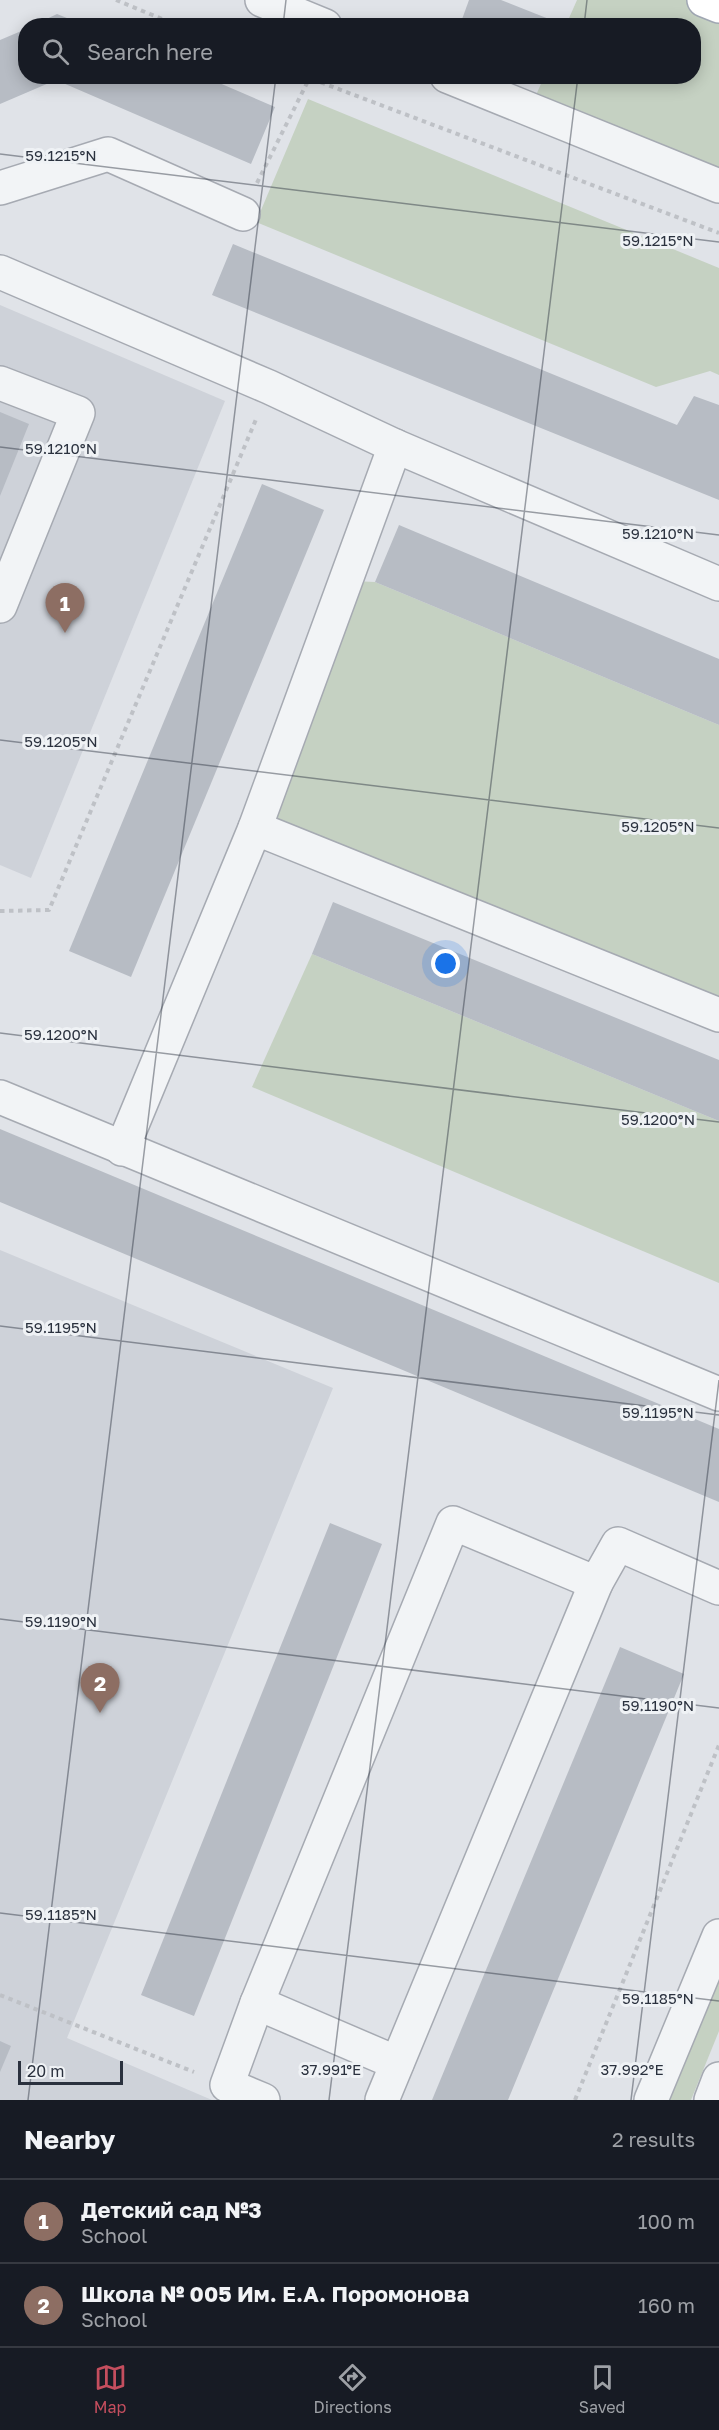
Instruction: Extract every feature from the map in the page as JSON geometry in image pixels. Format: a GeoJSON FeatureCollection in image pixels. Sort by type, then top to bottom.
{"type":"FeatureCollection","features":[{"type":"Feature","properties":{"kind":"main road"},"geometry":{"type":"LineString","coordinates":[[704,0],[719,6]]}},
{"type":"Feature","properties":{"kind":"street"},"geometry":{"type":"LineString","coordinates":[[262,0],[305,18]]}},
{"type":"Feature","properties":{"kind":"street"},"geometry":{"type":"LineString","coordinates":[[467,84],[719,186]]}},
{"type":"Feature","properties":{"kind":"street"},"geometry":{"type":"LineString","coordinates":[[0,188],[108,154],[243,214]]}},
{"type":"Feature","properties":{"kind":"street"},"geometry":{"type":"LineString","coordinates":[[0,272],[269,387],[395,446],[719,584]]}},
{"type":"Feature","properties":{"kind":"street"},"geometry":{"type":"LineString","coordinates":[[0,383],[78,413],[0,606]]}},
{"type":"Feature","properties":{"kind":"street"},"geometry":{"type":"LineString","coordinates":[[122,1149],[255,828],[395,446]]}},
{"type":"Feature","properties":{"kind":"street"},"geometry":{"type":"LineString","coordinates":[[255,828],[719,1014]]}},
{"type":"Feature","properties":{"kind":"street"},"geometry":{"type":"LineString","coordinates":[[0,1097],[719,1394]]}},
{"type":"Feature","properties":{"kind":"street"},"geometry":{"type":"LineString","coordinates":[[263,2100],[227,2085],[257,2003],[453,1523],[596,1583]]}},
{"type":"Feature","properties":{"kind":"street"},"geometry":{"type":"LineString","coordinates":[[382,2100],[596,1583],[618,1544],[719,1588]]}},
{"type":"Feature","properties":{"kind":"street"},"geometry":{"type":"LineString","coordinates":[[651,2100],[719,1936]]}},
{"type":"Feature","properties":{"kind":"street"},"geometry":{"type":"LineString","coordinates":[[257,2003],[397,2063]]}},
{"type":"Feature","properties":{"kind":"street"},"geometry":{"type":"LineString","coordinates":[[711,2100],[719,2079]]}},
{"type":"Feature","properties":{"kind":"path"},"geometry":{"type":"LineString","coordinates":[[116,0],[159,18]]}},
{"type":"Feature","properties":{"kind":"path"},"geometry":{"type":"LineString","coordinates":[[243,214],[307,84]]}},
{"type":"Feature","properties":{"kind":"path"},"geometry":{"type":"LineString","coordinates":[[326,84],[719,232]]}},
{"type":"Feature","properties":{"kind":"path"},"geometry":{"type":"LineString","coordinates":[[0,911],[50,910],[269,387]]}},
{"type":"Feature","properties":{"kind":"path"},"geometry":{"type":"LineString","coordinates":[[575,2100],[719,1745]]}},
{"type":"Feature","properties":{"kind":"path"},"geometry":{"type":"LineString","coordinates":[[0,1995],[227,2085]]}},
{"type":"Feature","properties":{"kind":"shaded area"},"geometry":{"type":"Polygon","coordinates":[[[0,305],[225,401],[31,878],[0,865],[0,305]]]}},
{"type":"Feature","properties":{"kind":"shaded area"},"geometry":{"type":"Polygon","coordinates":[[[0,1250],[333,1388],[67,2038],[212,2100],[0,2100],[0,1250]]]}},
{"type":"Feature","properties":{"kind":"green space"},"geometry":{"type":"Polygon","coordinates":[[[577,0],[704,0],[719,6],[719,186],[529,111],[541,84],[701,84],[701,18],[569,18],[577,0]]]}},
{"type":"Feature","properties":{"kind":"green space"},"geometry":{"type":"Polygon","coordinates":[[[308,99],[719,268],[719,375],[710,371],[656,387],[256,222],[308,99]]]}},
{"type":"Feature","properties":{"kind":"green space"},"geometry":{"type":"Polygon","coordinates":[[[352,581],[375,582],[719,725],[719,1007],[264,824],[352,581]]]}},
{"type":"Feature","properties":{"kind":"green space"},"geometry":{"type":"Polygon","coordinates":[[[312,954],[719,1121],[719,1283],[252,1087],[312,954]]]}},
{"type":"Feature","properties":{"kind":"green space"},"geometry":{"type":"Polygon","coordinates":[[[719,1978],[719,2031],[691,2100],[670,2100],[719,1978]]]}},
{"type":"Feature","properties":{"kind":"building"},"geometry":{"type":"Polygon","coordinates":[[[469,0],[501,0],[546,18],[462,18],[469,0]]]}},
{"type":"Feature","properties":{"kind":"building"},"geometry":{"type":"Polygon","coordinates":[[[57,14],[67,18],[49,18],[57,14]]]}},
{"type":"Feature","properties":{"kind":"building"},"geometry":{"type":"Polygon","coordinates":[[[18,32],[18,84],[47,84],[0,104],[0,40],[18,32]]]}},
{"type":"Feature","properties":{"kind":"building"},"geometry":{"type":"Polygon","coordinates":[[[65,84],[222,84],[275,107],[251,164],[65,84]]]}},
{"type":"Feature","properties":{"kind":"building"},"geometry":{"type":"Polygon","coordinates":[[[233,244],[677,425],[694,396],[719,405],[719,500],[212,295],[233,244]]]}},
{"type":"Feature","properties":{"kind":"building"},"geometry":{"type":"Polygon","coordinates":[[[0,412],[29,424],[0,496],[0,412]]]}},
{"type":"Feature","properties":{"kind":"building"},"geometry":{"type":"Polygon","coordinates":[[[262,484],[324,510],[131,977],[69,951],[262,484]]]}},
{"type":"Feature","properties":{"kind":"building"},"geometry":{"type":"Polygon","coordinates":[[[399,525],[719,659],[719,725],[375,582],[399,525]]]}},
{"type":"Feature","properties":{"kind":"building"},"geometry":{"type":"Polygon","coordinates":[[[333,902],[719,1060],[719,1121],[312,954],[333,902]]]}},
{"type":"Feature","properties":{"kind":"building"},"geometry":{"type":"Polygon","coordinates":[[[0,1129],[719,1429],[719,1502],[0,1202],[0,1129]]]}},
{"type":"Feature","properties":{"kind":"building"},"geometry":{"type":"Polygon","coordinates":[[[330,1523],[382,1544],[194,2016],[141,1995],[330,1523]]]}},
{"type":"Feature","properties":{"kind":"building"},"geometry":{"type":"Polygon","coordinates":[[[620,1647],[684,1674],[508,2100],[432,2100],[620,1647]]]}},
{"type":"Feature","properties":{"kind":"building"},"geometry":{"type":"Polygon","coordinates":[[[0,2041],[11,2046],[0,2072],[0,2041]]]}},
{"type":"Feature","properties":{"kind":"place","name":"Детский сад №3"},"geometry":{"type":"Point","coordinates":[65,633]}},
{"type":"Feature","properties":{"kind":"place","name":"Школа № 005 Им. Е.А. Поромонова"},"geometry":{"type":"Point","coordinates":[100,1713]}}]}
